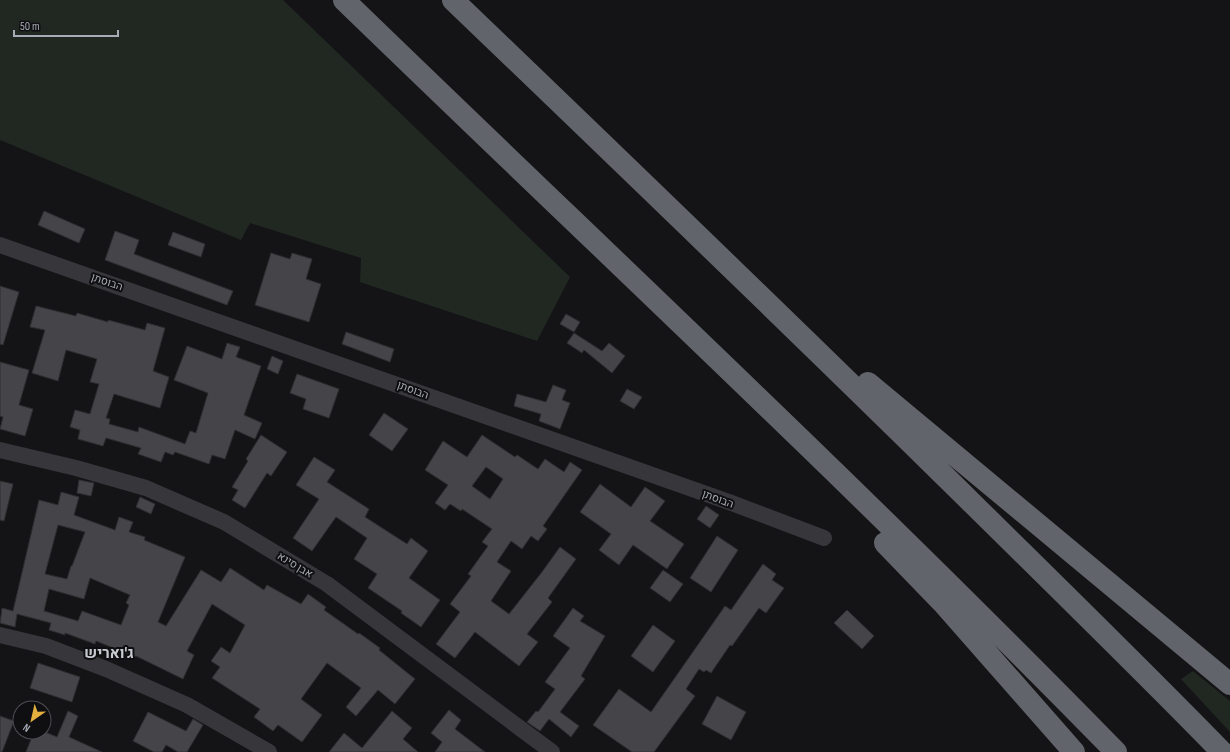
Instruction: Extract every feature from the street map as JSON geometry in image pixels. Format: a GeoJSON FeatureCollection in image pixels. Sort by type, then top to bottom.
{"type":"FeatureCollection","features":[{"type":"Feature","properties":{"kind":"highway"},"geometry":{"type":"LineString","coordinates":[[344,0],[790,429],[1116,752]]}},
{"type":"Feature","properties":{"kind":"highway"},"geometry":{"type":"LineString","coordinates":[[453,0],[737,273],[1166,694],[1222,752]]}},
{"type":"Feature","properties":{"kind":"highway"},"geometry":{"type":"LineString","coordinates":[[627,273],[943,603],[1074,752]]}},
{"type":"Feature","properties":{"kind":"highway"},"geometry":{"type":"LineString","coordinates":[[737,273],[1230,684]]}},
{"type":"Feature","properties":{"kind":"street","name":"הבוסתן"},"geometry":{"type":"LineString","coordinates":[[0,245],[722,500],[824,538]]}},
{"type":"Feature","properties":{"kind":"street","name":"אבן סינא"},"geometry":{"type":"LineString","coordinates":[[0,450],[76,468],[146,488],[224,522],[327,584],[552,752]]}},
{"type":"Feature","properties":{"kind":"street"},"geometry":{"type":"LineString","coordinates":[[0,635],[46,646],[106,669],[187,705],[268,752]]}},
{"type":"Feature","properties":{"kind":"shaded area"},"geometry":{"type":"Polygon","coordinates":[[[0,0],[283,0],[570,277],[537,341],[360,282],[361,258],[250,223],[241,240],[0,140],[0,0]]]}},
{"type":"Feature","properties":{"kind":"shaded area"},"geometry":{"type":"Polygon","coordinates":[[[1193,671],[1230,701],[1230,732],[1181,679],[1193,671]]]}},
{"type":"Feature","properties":{"kind":"building"},"geometry":{"type":"Polygon","coordinates":[[[44,211],[85,229],[79,243],[38,225],[44,211]]]}},
{"type":"Feature","properties":{"kind":"building"},"geometry":{"type":"Polygon","coordinates":[[[115,231],[139,240],[134,254],[233,291],[227,305],[105,260],[115,231]]]}},
{"type":"Feature","properties":{"kind":"building"},"geometry":{"type":"Polygon","coordinates":[[[173,232],[205,244],[201,257],[168,245],[173,232]]]}},
{"type":"Feature","properties":{"kind":"building"},"geometry":{"type":"Polygon","coordinates":[[[271,253],[290,259],[292,253],[312,259],[306,279],[321,284],[309,322],[255,305],[271,253]]]}},
{"type":"Feature","properties":{"kind":"building"},"geometry":{"type":"Polygon","coordinates":[[[0,286],[19,292],[3,345],[0,344],[0,286]]]}},
{"type":"Feature","properties":{"kind":"building"},"geometry":{"type":"Polygon","coordinates":[[[36,306],[76,316],[77,313],[108,322],[108,320],[145,330],[147,323],[165,328],[153,371],[169,377],[160,408],[114,394],[106,418],[110,419],[109,424],[138,432],[139,427],[185,444],[190,431],[196,433],[208,393],[174,380],[187,346],[222,359],[227,343],[240,347],[236,357],[261,366],[244,415],[262,423],[255,439],[235,430],[225,459],[212,455],[209,464],[175,452],[173,455],[165,452],[161,462],[138,454],[141,448],[106,438],[103,446],[78,439],[80,430],[70,427],[75,410],[90,414],[99,384],[90,382],[97,359],[66,350],[58,381],[32,373],[45,330],[30,327],[36,306]]]}},
{"type":"Feature","properties":{"kind":"building"},"geometry":{"type":"Polygon","coordinates":[[[566,314],[580,322],[574,332],[560,324],[566,314]]]}},
{"type":"Feature","properties":{"kind":"building"},"geometry":{"type":"Polygon","coordinates":[[[346,332],[394,349],[390,362],[342,344],[346,332]]]}},
{"type":"Feature","properties":{"kind":"building"},"geometry":{"type":"Polygon","coordinates":[[[574,333],[602,351],[609,343],[625,356],[612,373],[584,350],[582,353],[567,343],[574,333]]]}},
{"type":"Feature","properties":{"kind":"building"},"geometry":{"type":"Polygon","coordinates":[[[272,356],[283,361],[278,374],[267,369],[272,356]]]}},
{"type":"Feature","properties":{"kind":"building"},"geometry":{"type":"Polygon","coordinates":[[[0,362],[29,370],[19,405],[33,409],[25,436],[0,429],[3,417],[0,416],[0,362]]]}},
{"type":"Feature","properties":{"kind":"building"},"geometry":{"type":"Polygon","coordinates":[[[297,374],[339,389],[329,418],[303,409],[306,399],[290,393],[297,374]]]}},
{"type":"Feature","properties":{"kind":"building"},"geometry":{"type":"Polygon","coordinates":[[[553,385],[566,390],[562,400],[570,403],[560,429],[539,421],[541,414],[514,406],[517,394],[546,402],[553,385]]]}},
{"type":"Feature","properties":{"kind":"building"},"geometry":{"type":"Polygon","coordinates":[[[627,389],[642,397],[634,409],[620,401],[627,389]]]}},
{"type":"Feature","properties":{"kind":"building"},"geometry":{"type":"Polygon","coordinates":[[[384,413],[408,429],[392,451],[369,435],[384,413]]]}},
{"type":"Feature","properties":{"kind":"building"},"geometry":{"type":"Polygon","coordinates":[[[261,435],[287,452],[271,476],[267,473],[245,508],[232,500],[238,490],[232,487],[248,461],[246,459],[261,435]]]}},
{"type":"Feature","properties":{"kind":"building"},"geometry":{"type":"Polygon","coordinates":[[[482,435],[515,457],[517,455],[538,469],[545,459],[564,472],[570,462],[582,470],[543,526],[547,529],[538,541],[531,536],[522,549],[511,541],[497,562],[511,571],[491,601],[509,614],[560,547],[576,559],[548,598],[552,602],[527,634],[538,642],[519,666],[475,632],[455,658],[436,644],[460,612],[450,604],[471,576],[468,574],[488,546],[482,542],[492,529],[462,509],[461,511],[450,504],[445,510],[435,503],[448,485],[425,470],[443,441],[467,457],[482,435]],[[486,467],[472,486],[490,499],[503,479],[486,467]]]}},
{"type":"Feature","properties":{"kind":"building"},"geometry":{"type":"Polygon","coordinates":[[[314,457],[335,470],[327,482],[369,509],[365,517],[407,544],[411,538],[428,551],[409,578],[440,600],[421,627],[401,613],[402,611],[368,588],[377,574],[354,559],[367,538],[336,517],[312,551],[293,538],[319,499],[296,485],[314,457]]]}},
{"type":"Feature","properties":{"kind":"building"},"geometry":{"type":"Polygon","coordinates":[[[79,480],[94,483],[91,496],[77,493],[79,480]]]}},
{"type":"Feature","properties":{"kind":"building"},"geometry":{"type":"Polygon","coordinates":[[[0,481],[13,484],[4,521],[0,520],[0,481]]]}},
{"type":"Feature","properties":{"kind":"building"},"geometry":{"type":"Polygon","coordinates":[[[600,484],[631,507],[645,487],[665,501],[650,521],[684,544],[667,569],[633,545],[619,565],[599,550],[611,534],[580,512],[600,484]]]}},
{"type":"Feature","properties":{"kind":"building"},"geometry":{"type":"Polygon","coordinates":[[[61,492],[79,497],[74,515],[115,530],[119,517],[133,522],[129,532],[145,537],[144,540],[185,557],[158,622],[166,626],[201,570],[221,582],[230,568],[264,590],[267,585],[301,604],[308,594],[326,607],[324,610],[380,648],[379,650],[415,679],[395,704],[378,690],[356,716],[346,707],[361,688],[327,663],[301,699],[322,715],[302,742],[278,725],[273,731],[254,717],[260,709],[212,678],[220,667],[211,661],[221,647],[230,653],[245,625],[212,604],[187,651],[194,655],[183,679],[136,656],[96,641],[95,644],[65,633],[65,635],[49,630],[51,623],[17,614],[15,627],[0,623],[2,608],[13,611],[39,500],[58,505],[61,492]],[[58,525],[45,574],[67,579],[85,532],[58,525]],[[90,578],[84,599],[49,589],[44,611],[78,621],[82,611],[121,625],[129,605],[126,603],[130,595],[90,578]]]}},
{"type":"Feature","properties":{"kind":"building"},"geometry":{"type":"Polygon","coordinates":[[[140,497],[155,504],[151,514],[136,507],[140,497]]]}},
{"type":"Feature","properties":{"kind":"building"},"geometry":{"type":"Polygon","coordinates":[[[706,506],[719,515],[710,528],[697,519],[706,506]]]}},
{"type":"Feature","properties":{"kind":"building"},"geometry":{"type":"Polygon","coordinates":[[[717,536],[738,550],[711,592],[690,578],[717,536]]]}},
{"type":"Feature","properties":{"kind":"building"},"geometry":{"type":"Polygon","coordinates":[[[763,564],[776,574],[772,580],[784,588],[766,613],[759,608],[732,646],[730,645],[711,673],[706,670],[704,672],[699,669],[686,689],[695,696],[654,752],[632,752],[593,725],[619,689],[651,712],[725,606],[731,610],[763,564]]]}},
{"type":"Feature","properties":{"kind":"building"},"geometry":{"type":"Polygon","coordinates":[[[663,570],[683,584],[670,602],[650,588],[663,570]]]}},
{"type":"Feature","properties":{"kind":"building"},"geometry":{"type":"Polygon","coordinates":[[[573,608],[584,616],[580,621],[605,636],[581,676],[585,679],[560,712],[579,726],[571,737],[549,719],[540,731],[527,722],[536,711],[538,712],[555,689],[545,682],[570,648],[553,636],[573,608]]]}},
{"type":"Feature","properties":{"kind":"building"},"geometry":{"type":"Polygon","coordinates":[[[847,610],[874,636],[862,649],[834,623],[847,610]]]}},
{"type":"Feature","properties":{"kind":"building"},"geometry":{"type":"Polygon","coordinates":[[[653,625],[675,641],[653,672],[631,656],[653,625]]]}},
{"type":"Feature","properties":{"kind":"building"},"geometry":{"type":"Polygon","coordinates":[[[38,663],[80,677],[72,702],[30,688],[38,663]]]}},
{"type":"Feature","properties":{"kind":"building"},"geometry":{"type":"Polygon","coordinates":[[[717,696],[746,712],[731,740],[702,724],[717,696]]]}},
{"type":"Feature","properties":{"kind":"building"},"geometry":{"type":"Polygon","coordinates":[[[449,710],[461,720],[455,729],[485,752],[435,752],[442,742],[431,733],[449,710]]]}},
{"type":"Feature","properties":{"kind":"building"},"geometry":{"type":"Polygon","coordinates":[[[68,711],[78,716],[69,737],[102,752],[26,752],[31,740],[52,740],[52,735],[57,737],[68,711]]]}},
{"type":"Feature","properties":{"kind":"building"},"geometry":{"type":"Polygon","coordinates":[[[392,711],[412,728],[403,739],[418,752],[329,752],[344,733],[362,748],[392,711]]]}},
{"type":"Feature","properties":{"kind":"building"},"geometry":{"type":"Polygon","coordinates":[[[148,712],[186,731],[193,719],[203,725],[187,752],[178,752],[166,745],[162,752],[154,752],[133,741],[148,712]]]}},
{"type":"Feature","properties":{"kind":"building"},"geometry":{"type":"Polygon","coordinates":[[[0,716],[12,720],[12,726],[2,752],[0,752],[0,716]]]}},
{"type":"Feature","properties":{"kind":"district","name":"ג'ואריש"},"geometry":{"type":"Point","coordinates":[109,653]}}]}
